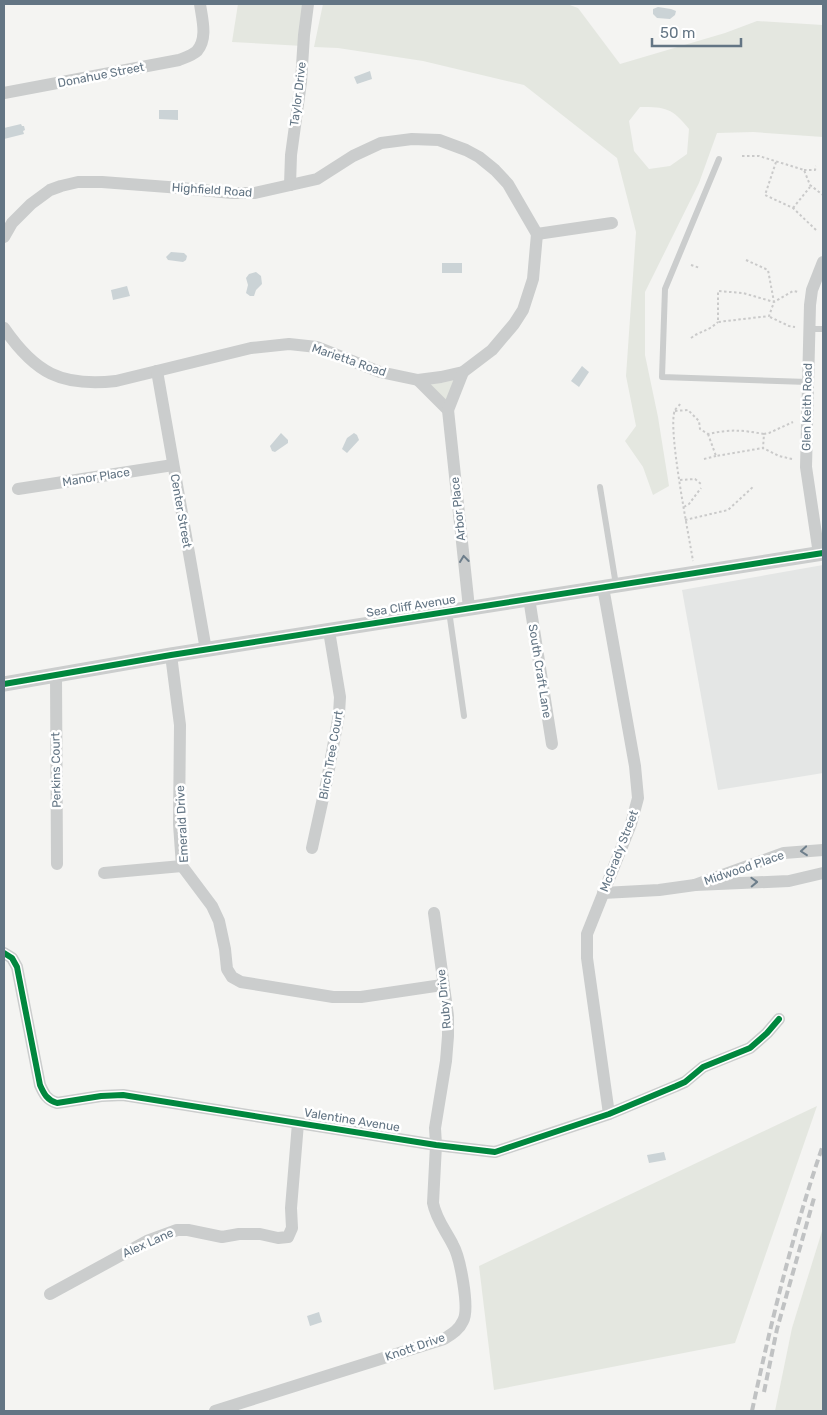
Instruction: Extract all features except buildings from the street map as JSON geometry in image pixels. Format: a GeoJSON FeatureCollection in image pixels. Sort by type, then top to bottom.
{"type":"FeatureCollection","features":[{"type":"Feature","properties":{"kind":"street","name":"Donahue Street"},"geometry":{"type":"LineString","coordinates":[[4,93],[179,60],[196,52],[204,40],[200,4]]}},
{"type":"Feature","properties":{"kind":"street","name":"Taylor Drive"},"geometry":{"type":"LineString","coordinates":[[290,185],[291,155],[301,82],[308,4]]}},
{"type":"Feature","properties":{"kind":"street","name":"Highfield Road"},"geometry":{"type":"LineString","coordinates":[[4,237],[12,223],[31,204],[50,190],[78,182],[256,193],[317,179],[354,156],[381,143],[412,139],[440,140],[466,150],[495,170],[508,184],[537,234]]}},
{"type":"Feature","properties":{"kind":"street"},"geometry":{"type":"LineString","coordinates":[[537,234],[612,223]]}},
{"type":"Feature","properties":{"kind":"street","name":"Marietta Road"},"geometry":{"type":"LineString","coordinates":[[4,328],[18,348],[33,363],[52,374],[73,382],[116,381],[251,348],[289,344],[317,347],[380,372],[418,380],[440,377],[462,372],[492,350],[514,324],[523,310],[533,279],[537,234]]}},
{"type":"Feature","properties":{"kind":"street","name":"Glen Keith Road"},"geometry":{"type":"LineString","coordinates":[[821,554],[806,466],[810,306],[812,290],[823,262]]}},
{"type":"Feature","properties":{"kind":"street","name":"Center Street"},"geometry":{"type":"LineString","coordinates":[[157,371],[206,650]]}},
{"type":"Feature","properties":{"kind":"street","name":"Arbor Place"},"geometry":{"type":"LineString","coordinates":[[462,372],[448,410],[469,608]]}},
{"type":"Feature","properties":{"kind":"street"},"geometry":{"type":"LineString","coordinates":[[418,380],[448,410]]}},
{"type":"Feature","properties":{"kind":"street","name":"Manor Place"},"geometry":{"type":"LineString","coordinates":[[18,489],[173,465]]}},
{"type":"Feature","properties":{"kind":"street","name":"Sea Cliff Avenue"},"geometry":{"type":"LineString","coordinates":[[4,684],[171,655],[529,598],[821,554]]}},
{"type":"Feature","properties":{"kind":"street","name":"McGrady Street"},"geometry":{"type":"LineString","coordinates":[[609,1114],[587,958],[587,934],[631,824],[638,798],[610,586]]}},
{"type":"Feature","properties":{"kind":"street","name":"South Craft Lane"},"geometry":{"type":"LineString","coordinates":[[529,598],[552,744]]}},
{"type":"Feature","properties":{"kind":"street","name":"Birch Tree Court"},"geometry":{"type":"LineString","coordinates":[[312,848],[339,714],[340,697],[329,631]]}},
{"type":"Feature","properties":{"kind":"street","name":"Emerald Drive"},"geometry":{"type":"LineString","coordinates":[[171,655],[180,725],[179,824],[182,866],[212,906],[219,921],[227,969],[232,977],[241,982],[342,997],[361,997],[442,985]]}},
{"type":"Feature","properties":{"kind":"street","name":"Perkins Court"},"geometry":{"type":"LineString","coordinates":[[56,675],[57,864]]}},
{"type":"Feature","properties":{"kind":"street","name":"Midwood Place"},"geometry":{"type":"LineString","coordinates":[[695,885],[784,853],[823,850]]}},
{"type":"Feature","properties":{"kind":"street"},"geometry":{"type":"LineString","coordinates":[[104,874],[182,866]]}},
{"type":"Feature","properties":{"kind":"street","name":"Midwood Place"},"geometry":{"type":"LineString","coordinates":[[603,893],[659,890],[695,885],[789,881],[823,873]]}},
{"type":"Feature","properties":{"kind":"street","name":"Ruby Drive"},"geometry":{"type":"LineString","coordinates":[[434,913],[442,985],[448,1016],[446,1061],[435,1128],[436,1145]]}},
{"type":"Feature","properties":{"kind":"street","name":"Valentine Avenue"},"geometry":{"type":"LineString","coordinates":[[4,953],[12,958],[17,967],[40,1085],[45,1096],[52,1102],[123,1095],[436,1145],[495,1152],[609,1114],[685,1082],[703,1067],[750,1048],[779,1019]]}},
{"type":"Feature","properties":{"kind":"street","name":"Alex Lane"},"geometry":{"type":"LineString","coordinates":[[50,1294],[147,1241],[178,1230],[188,1230],[222,1237],[239,1234],[260,1234],[278,1238],[288,1236],[292,1228],[298,1123]]}},
{"type":"Feature","properties":{"kind":"street","name":"Knott Drive"},"geometry":{"type":"LineString","coordinates":[[215,1411],[444,1338],[456,1332],[465,1319],[465,1304],[456,1253],[435,1212],[433,1179],[436,1145]]}},
{"type":"Feature","properties":{"kind":"lane"},"geometry":{"type":"LineString","coordinates":[[719,159],[664,289],[662,378],[808,382]]}},
{"type":"Feature","properties":{"kind":"lane"},"geometry":{"type":"LineString","coordinates":[[809,328],[823,329]]}},
{"type":"Feature","properties":{"kind":"lane"},"geometry":{"type":"LineString","coordinates":[[600,487],[610,586]]}},
{"type":"Feature","properties":{"kind":"lane"},"geometry":{"type":"LineString","coordinates":[[449,611],[464,716]]}},
{"type":"Feature","properties":{"kind":"path"},"geometry":{"type":"LineString","coordinates":[[742,156],[759,156],[804,170],[812,171],[815,170],[816,166]]}},
{"type":"Feature","properties":{"kind":"path"},"geometry":{"type":"LineString","coordinates":[[776,162],[765,195],[793,208],[816,230]]}},
{"type":"Feature","properties":{"kind":"path"},"geometry":{"type":"LineString","coordinates":[[804,170],[811,186],[823,195]]}},
{"type":"Feature","properties":{"kind":"path"},"geometry":{"type":"LineString","coordinates":[[793,208],[811,186]]}},
{"type":"Feature","properties":{"kind":"path"},"geometry":{"type":"LineString","coordinates":[[746,260],[768,270],[774,302],[770,316]]}},
{"type":"Feature","properties":{"kind":"path"},"geometry":{"type":"LineString","coordinates":[[691,264],[700,268]]}},
{"type":"Feature","properties":{"kind":"path"},"geometry":{"type":"LineString","coordinates":[[718,322],[718,291],[742,293],[774,302],[793,291],[798,292]]}},
{"type":"Feature","properties":{"kind":"path"},"geometry":{"type":"LineString","coordinates":[[690,338],[699,332],[708,331],[718,322],[770,316],[789,326],[795,327]]}},
{"type":"Feature","properties":{"kind":"path"},"geometry":{"type":"LineString","coordinates":[[680,404],[675,411],[673,436],[693,562]]}},
{"type":"Feature","properties":{"kind":"path"},"geometry":{"type":"LineString","coordinates":[[675,411],[688,410],[699,420],[700,428],[708,434],[716,456]]}},
{"type":"Feature","properties":{"kind":"path"},"geometry":{"type":"LineString","coordinates":[[708,434],[727,430],[769,434],[793,422]]}},
{"type":"Feature","properties":{"kind":"path"},"geometry":{"type":"LineString","coordinates":[[763,448],[764,434]]}},
{"type":"Feature","properties":{"kind":"path"},"geometry":{"type":"LineString","coordinates":[[704,458],[763,448],[779,456],[792,459]]}},
{"type":"Feature","properties":{"kind":"path"},"geometry":{"type":"LineString","coordinates":[[680,480],[695,479],[701,484]]}},
{"type":"Feature","properties":{"kind":"path"},"geometry":{"type":"LineString","coordinates":[[685,520],[728,510],[754,486]]}},
{"type":"Feature","properties":{"kind":"path"},"geometry":{"type":"LineString","coordinates":[[684,507],[689,504],[701,488]]}},
{"type":"Feature","properties":{"kind":"shaded area"},"geometry":{"type":"Polygon","coordinates":[[[238,4],[302,4],[303,46],[232,42],[238,4]]]}},
{"type":"Feature","properties":{"kind":"shaded area"},"geometry":{"type":"Polygon","coordinates":[[[323,4],[567,4],[578,8],[620,64],[725,33],[757,21],[823,25],[823,137],[753,132],[717,133],[699,183],[645,292],[645,355],[658,417],[669,486],[653,495],[643,467],[625,441],[636,426],[626,376],[636,232],[617,158],[524,85],[423,61],[338,48],[314,47],[323,4]],[[640,107],[629,121],[634,151],[649,169],[670,166],[687,154],[689,129],[678,117],[668,110],[640,107]]]}},
{"type":"Feature","properties":{"kind":"shaded area"},"geometry":{"type":"Polygon","coordinates":[[[658,7],[676,11],[675,15],[670,19],[657,18],[653,14],[653,9],[658,7]]]}},
{"type":"Feature","properties":{"kind":"shaded area"},"geometry":{"type":"Polygon","coordinates":[[[370,71],[372,79],[357,84],[354,77],[370,71]]]}},
{"type":"Feature","properties":{"kind":"shaded area"},"geometry":{"type":"Polygon","coordinates":[[[159,110],[178,110],[178,120],[159,119],[159,110]]]}},
{"type":"Feature","properties":{"kind":"shaded area"},"geometry":{"type":"Polygon","coordinates":[[[21,124],[24,126],[24,134],[4,139],[4,128],[21,124]]]}},
{"type":"Feature","properties":{"kind":"shaded area"},"geometry":{"type":"Polygon","coordinates":[[[171,252],[184,253],[187,256],[186,260],[183,262],[168,260],[166,257],[171,252]]]}},
{"type":"Feature","properties":{"kind":"shaded area"},"geometry":{"type":"Polygon","coordinates":[[[442,263],[462,263],[462,273],[442,273],[442,263]]]}},
{"type":"Feature","properties":{"kind":"shaded area"},"geometry":{"type":"Polygon","coordinates":[[[256,272],[261,276],[262,284],[256,290],[254,296],[250,296],[246,293],[248,285],[246,278],[249,274],[256,272]]]}},
{"type":"Feature","properties":{"kind":"shaded area"},"geometry":{"type":"Polygon","coordinates":[[[127,286],[130,296],[113,300],[111,290],[127,286]]]}},
{"type":"Feature","properties":{"kind":"shaded area"},"geometry":{"type":"Polygon","coordinates":[[[582,366],[589,372],[579,387],[571,381],[582,366]]]}},
{"type":"Feature","properties":{"kind":"shaded area"},"geometry":{"type":"Polygon","coordinates":[[[456,379],[446,401],[428,384],[456,379]]]}},
{"type":"Feature","properties":{"kind":"shaded area"},"geometry":{"type":"Polygon","coordinates":[[[281,433],[288,440],[288,443],[275,452],[272,451],[270,446],[281,433]]]}},
{"type":"Feature","properties":{"kind":"shaded area"},"geometry":{"type":"Polygon","coordinates":[[[354,433],[359,440],[347,453],[342,449],[347,438],[354,433]]]}},
{"type":"Feature","properties":{"kind":"shaded area"},"geometry":{"type":"Polygon","coordinates":[[[823,565],[823,773],[718,790],[682,590],[823,565]]]}},
{"type":"Feature","properties":{"kind":"shaded area"},"geometry":{"type":"Polygon","coordinates":[[[817,1106],[735,1343],[494,1390],[479,1266],[817,1106]]]}},
{"type":"Feature","properties":{"kind":"shaded area"},"geometry":{"type":"Polygon","coordinates":[[[664,1152],[666,1160],[649,1163],[647,1155],[664,1152]]]}},
{"type":"Feature","properties":{"kind":"shaded area"},"geometry":{"type":"Polygon","coordinates":[[[823,1228],[823,1411],[775,1411],[792,1328],[823,1228]]]}},
{"type":"Feature","properties":{"kind":"shaded area"},"geometry":{"type":"Polygon","coordinates":[[[319,1312],[322,1322],[310,1326],[307,1316],[319,1312]]]}},
{"type":"Feature","properties":{"kind":"railway"},"geometry":{"type":"LineString","coordinates":[[752,1411],[783,1277],[823,1145]]}},
{"type":"Feature","properties":{"kind":"railway"},"geometry":{"type":"LineString","coordinates":[[764,1392],[777,1329],[814,1198]]}},
{"type":"Feature","properties":{"kind":"cycle path"},"geometry":{"type":"LineString","coordinates":[[4,684],[171,655],[823,553]]}},
{"type":"Feature","properties":{"kind":"cycle path"},"geometry":{"type":"LineString","coordinates":[[4,953],[12,958],[17,967],[40,1085],[46,1096],[54,1102],[123,1095],[436,1145],[495,1152],[609,1114],[685,1082],[703,1067],[750,1048],[779,1019]]}}]}
